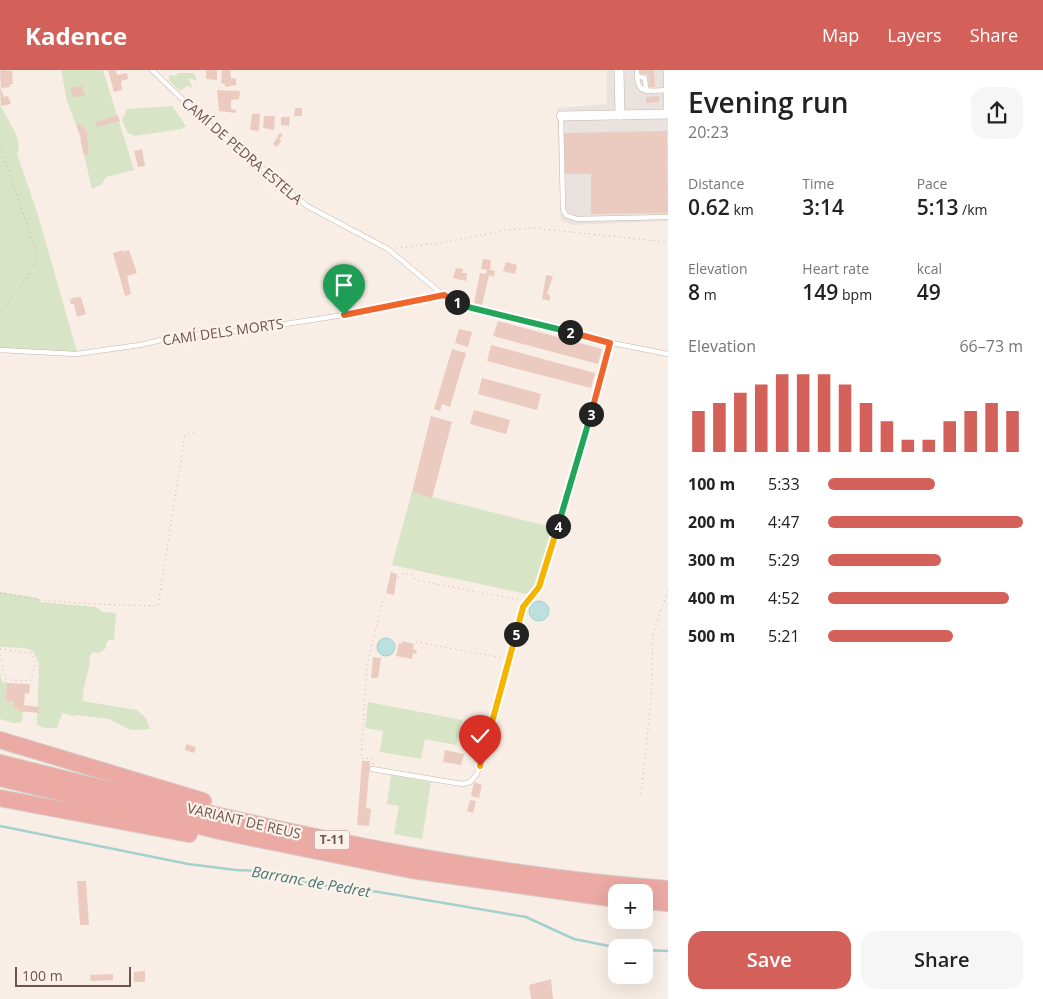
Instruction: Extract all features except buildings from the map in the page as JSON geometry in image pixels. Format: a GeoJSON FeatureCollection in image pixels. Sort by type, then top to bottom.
{"type":"FeatureCollection","features":[{"type":"Feature","properties":{"kind":"highway"},"geometry":{"type":"LineString","coordinates":[[0,740],[244,814],[428,859]]}},
{"type":"Feature","properties":{"kind":"highway","name":"VARIANT DE REUS"},"geometry":{"type":"LineString","coordinates":[[0,764],[293,832],[428,859],[668,889]]}},
{"type":"Feature","properties":{"kind":"highway","name":"VARIANT DE REUS"},"geometry":{"type":"LineString","coordinates":[[0,778],[293,847],[411,870],[608,898]]}},
{"type":"Feature","properties":{"kind":"highway"},"geometry":{"type":"LineString","coordinates":[[0,798],[410,875],[519,886]]}},
{"type":"Feature","properties":{"kind":"highway"},"geometry":{"type":"LineString","coordinates":[[653,902],[668,903]]}},
{"type":"Feature","properties":{"kind":"street"},"geometry":{"type":"LineString","coordinates":[[619,70],[620,115]]}},
{"type":"Feature","properties":{"kind":"street"},"geometry":{"type":"LineString","coordinates":[[561,116],[667,114]]}},
{"type":"Feature","properties":{"kind":"lane","name":"CAMÍ DE PEDRA ESTELA"},"geometry":{"type":"LineString","coordinates":[[152,70],[205,121],[306,206],[388,249],[444,295],[468,307],[535,322],[610,343],[668,354]]}},
{"type":"Feature","properties":{"kind":"lane"},"geometry":{"type":"LineString","coordinates":[[637,70],[638,87],[646,91],[666,90]]}},
{"type":"Feature","properties":{"kind":"lane"},"geometry":{"type":"LineString","coordinates":[[666,70],[667,114]]}},
{"type":"Feature","properties":{"kind":"lane"},"geometry":{"type":"LineString","coordinates":[[637,76],[645,78],[646,91]]}},
{"type":"Feature","properties":{"kind":"lane"},"geometry":{"type":"LineString","coordinates":[[561,116],[563,210],[566,215],[577,219],[668,217]]}},
{"type":"Feature","properties":{"kind":"lane","name":"CAMÍ DELS MORTS"},"geometry":{"type":"LineString","coordinates":[[0,350],[76,354],[140,345],[174,336],[252,329],[335,316],[444,295]]}},
{"type":"Feature","properties":{"kind":"lane"},"geometry":{"type":"LineString","coordinates":[[372,769],[462,784],[470,782],[480,766],[523,607],[539,587],[545,570],[610,343]]}},
{"type":"Feature","properties":{"kind":"path"},"geometry":{"type":"LineString","coordinates":[[0,146],[38,256],[26,280],[0,314]]}},
{"type":"Feature","properties":{"kind":"path"},"geometry":{"type":"LineString","coordinates":[[388,249],[442,243],[506,230],[532,228],[668,242]]}},
{"type":"Feature","properties":{"kind":"path"},"geometry":{"type":"LineString","coordinates":[[0,593],[70,603],[158,606],[185,436],[194,432]]}},
{"type":"Feature","properties":{"kind":"path"},"geometry":{"type":"LineString","coordinates":[[398,577],[403,574],[413,575],[416,580],[527,602]]}},
{"type":"Feature","properties":{"kind":"path"},"geometry":{"type":"LineString","coordinates":[[642,794],[650,702],[653,633],[668,591]]}},
{"type":"Feature","properties":{"kind":"path"},"geometry":{"type":"LineString","coordinates":[[372,769],[373,759],[361,758],[367,665],[383,600]]}},
{"type":"Feature","properties":{"kind":"path"},"geometry":{"type":"LineString","coordinates":[[416,642],[509,659]]}},
{"type":"Feature","properties":{"kind":"path"},"geometry":{"type":"LineString","coordinates":[[0,649],[30,653],[36,662],[31,680],[5,679],[0,654]]}},
{"type":"Feature","properties":{"kind":"shaded area"},"geometry":{"type":"Polygon","coordinates":[[[607,70],[668,70],[668,221],[572,225],[561,220],[557,108],[607,104],[607,70]]]}},
{"type":"Feature","properties":{"kind":"green space"},"geometry":{"type":"Polygon","coordinates":[[[61,70],[103,70],[134,170],[106,177],[102,184],[92,189],[84,155],[89,153],[87,131],[80,124],[76,125],[67,101],[61,70]]]}},
{"type":"Feature","properties":{"kind":"green space"},"geometry":{"type":"Polygon","coordinates":[[[177,73],[194,73],[197,81],[189,78],[192,88],[187,86],[180,91],[169,80],[169,75],[177,76],[177,73]]]}},
{"type":"Feature","properties":{"kind":"green space"},"geometry":{"type":"Polygon","coordinates":[[[0,104],[18,142],[17,154],[38,215],[77,352],[0,348],[0,104]]]}},
{"type":"Feature","properties":{"kind":"green space"},"geometry":{"type":"Polygon","coordinates":[[[172,106],[186,126],[181,129],[134,136],[127,132],[122,120],[127,109],[172,106]]]}},
{"type":"Feature","properties":{"kind":"green space"},"geometry":{"type":"Polygon","coordinates":[[[412,492],[555,528],[535,591],[526,594],[392,565],[412,492]]]}},
{"type":"Feature","properties":{"kind":"green space"},"geometry":{"type":"Polygon","coordinates":[[[0,592],[38,598],[40,602],[96,607],[103,612],[116,613],[114,640],[109,640],[106,648],[99,653],[93,652],[90,656],[83,701],[137,710],[146,718],[150,729],[131,730],[109,719],[73,716],[62,713],[57,728],[44,728],[37,725],[39,663],[33,651],[25,648],[0,647],[0,592]]]}},
{"type":"Feature","properties":{"kind":"green space"},"geometry":{"type":"Polygon","coordinates":[[[0,672],[2,682],[7,683],[6,701],[14,701],[13,707],[18,708],[18,711],[23,711],[22,722],[13,723],[0,719],[0,672]]]}},
{"type":"Feature","properties":{"kind":"green space"},"geometry":{"type":"Polygon","coordinates":[[[368,702],[462,720],[456,745],[425,739],[421,759],[380,752],[383,731],[365,728],[368,702]]]}},
{"type":"Feature","properties":{"kind":"green space"},"geometry":{"type":"Polygon","coordinates":[[[391,775],[431,782],[422,839],[394,834],[399,806],[387,804],[391,775]]]}},
{"type":"Feature","properties":{"kind":"water"},"geometry":{"type":"Polygon","coordinates":[[[539,601],[546,604],[549,611],[546,618],[539,621],[532,618],[529,611],[532,604],[539,601]]]}},
{"type":"Feature","properties":{"kind":"water"},"geometry":{"type":"Polygon","coordinates":[[[386,638],[392,641],[395,647],[392,653],[386,656],[380,653],[377,647],[380,641],[386,638]]]}},
{"type":"Feature","properties":{"kind":"waterway","name":"Barranc de Pedret"},"geometry":{"type":"LineString","coordinates":[[0,826],[188,864],[260,871],[319,885],[379,892],[526,917],[574,939],[608,946]]}},
{"type":"Feature","properties":{"kind":"waterway","name":"Barranc de Pedret"},"geometry":{"type":"LineString","coordinates":[[653,950],[668,951]]}},
{"type":"Feature","properties":{"kind":"route"},"geometry":{"type":"LineString","coordinates":[[344,315],[444,295],[448,299],[468,307],[535,322],[610,343],[545,570],[539,587],[523,607],[480,766]]}}]}
